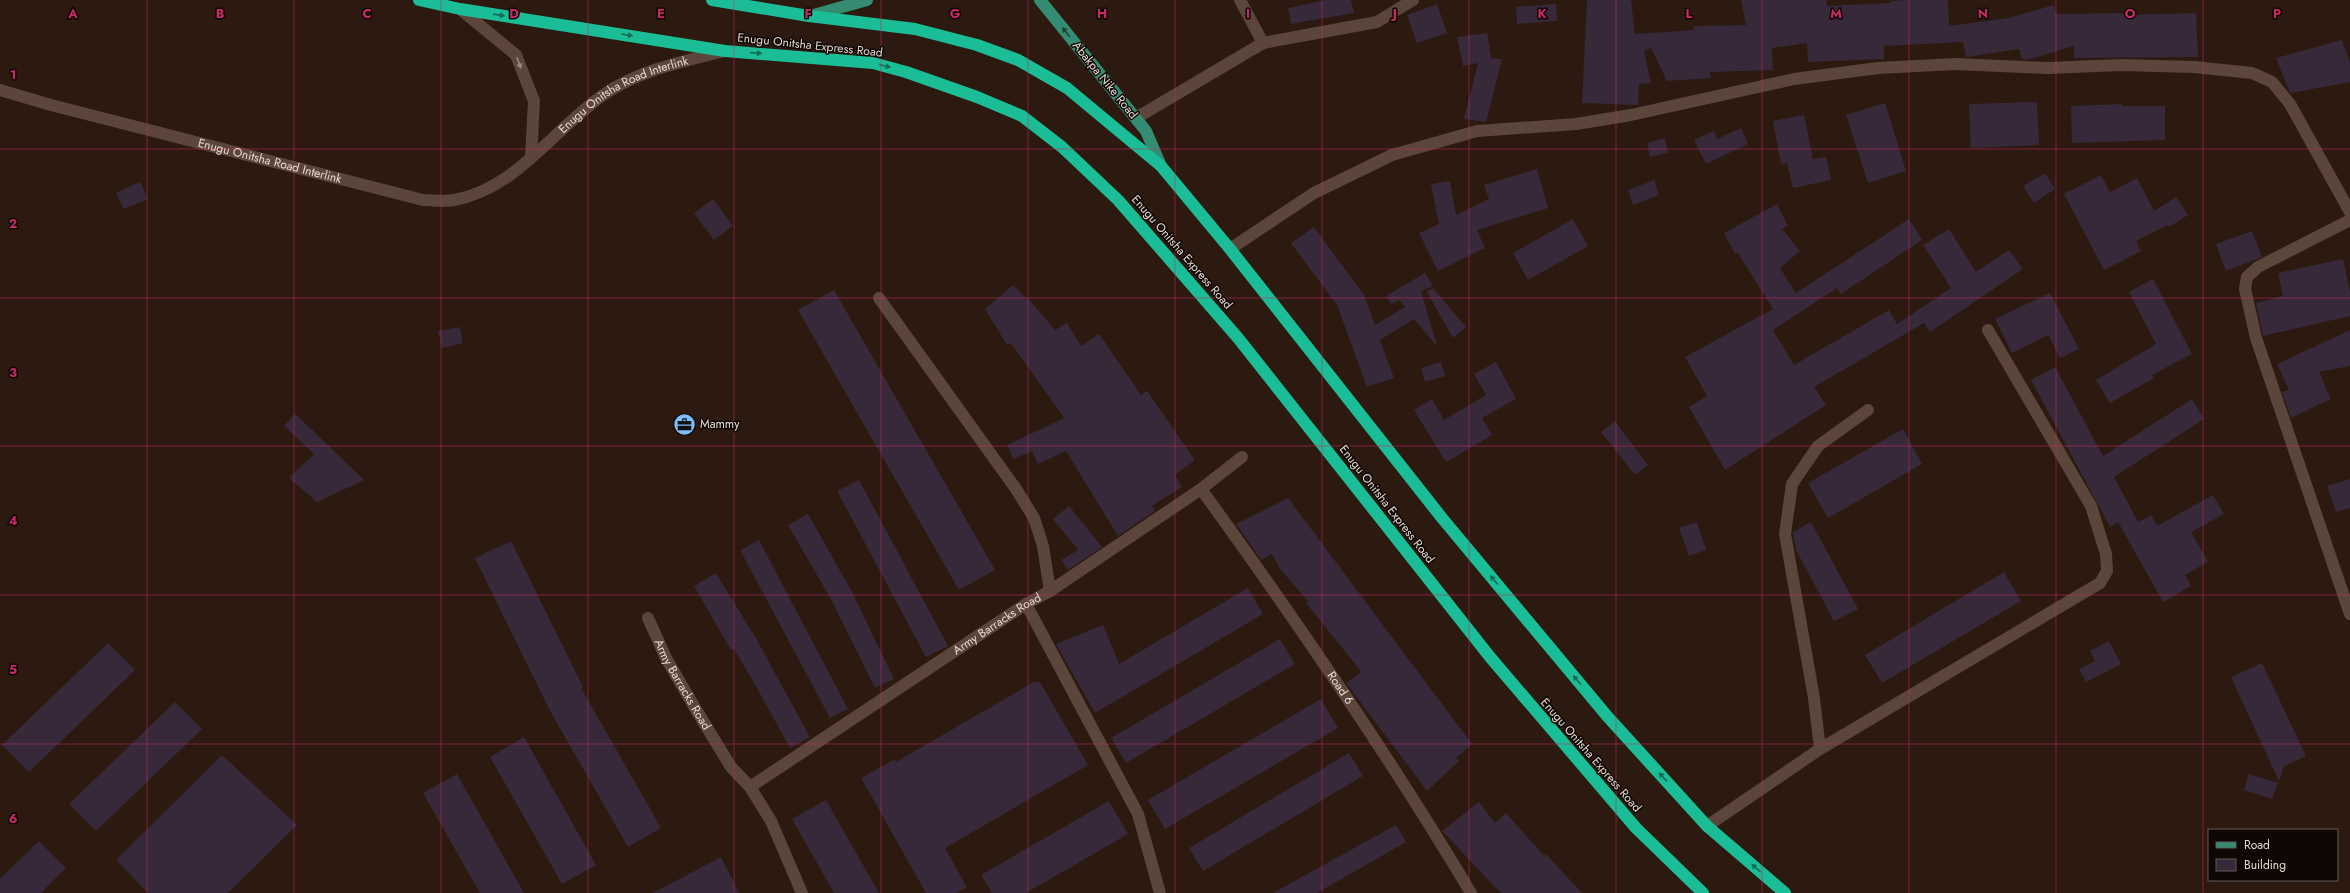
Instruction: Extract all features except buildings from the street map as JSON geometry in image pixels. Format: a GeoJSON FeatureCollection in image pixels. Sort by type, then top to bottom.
{"type":"FeatureCollection","features":[{"type":"Feature","properties":{"kind":"highway","name":"Enugu Onitsha Express Road"},"geometry":{"type":"LineString","coordinates":[[419,0],[460,10],[725,51],[872,63],[906,72],[978,96],[1022,116],[1062,147],[1118,200],[1238,338],[1490,657],[1593,780],[1636,828],[1703,893]]}},
{"type":"Feature","properties":{"kind":"highway"},"geometry":{"type":"LineString","coordinates":[[712,0],[809,16],[915,29],[977,45],[1018,60],[1067,88],[1161,166],[1230,249],[1442,518],[1607,716],[1707,826],[1786,893]]}},
{"type":"Feature","properties":{"kind":"main road"},"geometry":{"type":"LineString","coordinates":[[809,16],[867,0]]}},
{"type":"Feature","properties":{"kind":"main road","name":"Abakpa Nike Road"},"geometry":{"type":"LineString","coordinates":[[1040,0],[1146,131],[1161,166]]}},
{"type":"Feature","properties":{"kind":"street"},"geometry":{"type":"LineString","coordinates":[[1240,0],[1263,43]]}},
{"type":"Feature","properties":{"kind":"street"},"geometry":{"type":"LineString","coordinates":[[1136,118],[1263,43],[1377,22],[1414,0]]}},
{"type":"Feature","properties":{"kind":"street"},"geometry":{"type":"LineString","coordinates":[[460,10],[516,54],[534,102],[531,157]]}},
{"type":"Feature","properties":{"kind":"street","name":"Enugu Onitsha Road Interlink"},"geometry":{"type":"LineString","coordinates":[[0,90],[51,105],[424,200],[453,200],[481,192],[512,174],[602,96],[626,82],[676,63],[725,51]]}},
{"type":"Feature","properties":{"kind":"street"},"geometry":{"type":"LineString","coordinates":[[1230,249],[1314,193],[1392,155],[1477,131],[1576,124],[1802,78],[1878,68],[1956,64],[2048,68],[2121,64],[2194,66],[2252,73],[2272,82],[2290,104],[2350,212]]}},
{"type":"Feature","properties":{"kind":"street"},"geometry":{"type":"LineString","coordinates":[[2350,220],[2258,268],[2247,277],[2245,290],[2256,338],[2350,614]]}},
{"type":"Feature","properties":{"kind":"street"},"geometry":{"type":"LineString","coordinates":[[879,298],[1016,489],[1034,518],[1043,546],[1050,591]]}},
{"type":"Feature","properties":{"kind":"street"},"geometry":{"type":"LineString","coordinates":[[1707,826],[1820,749],[2100,583],[2107,571],[2106,554],[2091,506],[1988,330]]}},
{"type":"Feature","properties":{"kind":"street"},"geometry":{"type":"LineString","coordinates":[[1820,749],[1813,690],[1785,534],[1792,484],[1818,446],[1868,410]]}},
{"type":"Feature","properties":{"kind":"street","name":"Army Barracks Road"},"geometry":{"type":"LineString","coordinates":[[750,787],[1026,604],[1050,591],[1201,489],[1242,457]]}},
{"type":"Feature","properties":{"kind":"street","name":"Road 6"},"geometry":{"type":"LineString","coordinates":[[1201,489],[1274,589],[1422,811],[1471,893]]}},
{"type":"Feature","properties":{"kind":"street"},"geometry":{"type":"LineString","coordinates":[[1026,604],[1138,814],[1160,893]]}},
{"type":"Feature","properties":{"kind":"street","name":"Army Barracks Road"},"geometry":{"type":"LineString","coordinates":[[648,618],[666,658],[695,708],[731,767],[750,787],[771,821],[802,893]]}},
{"type":"Feature","properties":{"kind":"place","name":"Mammy"},"geometry":{"type":"Point","coordinates":[685,424]}}]}
